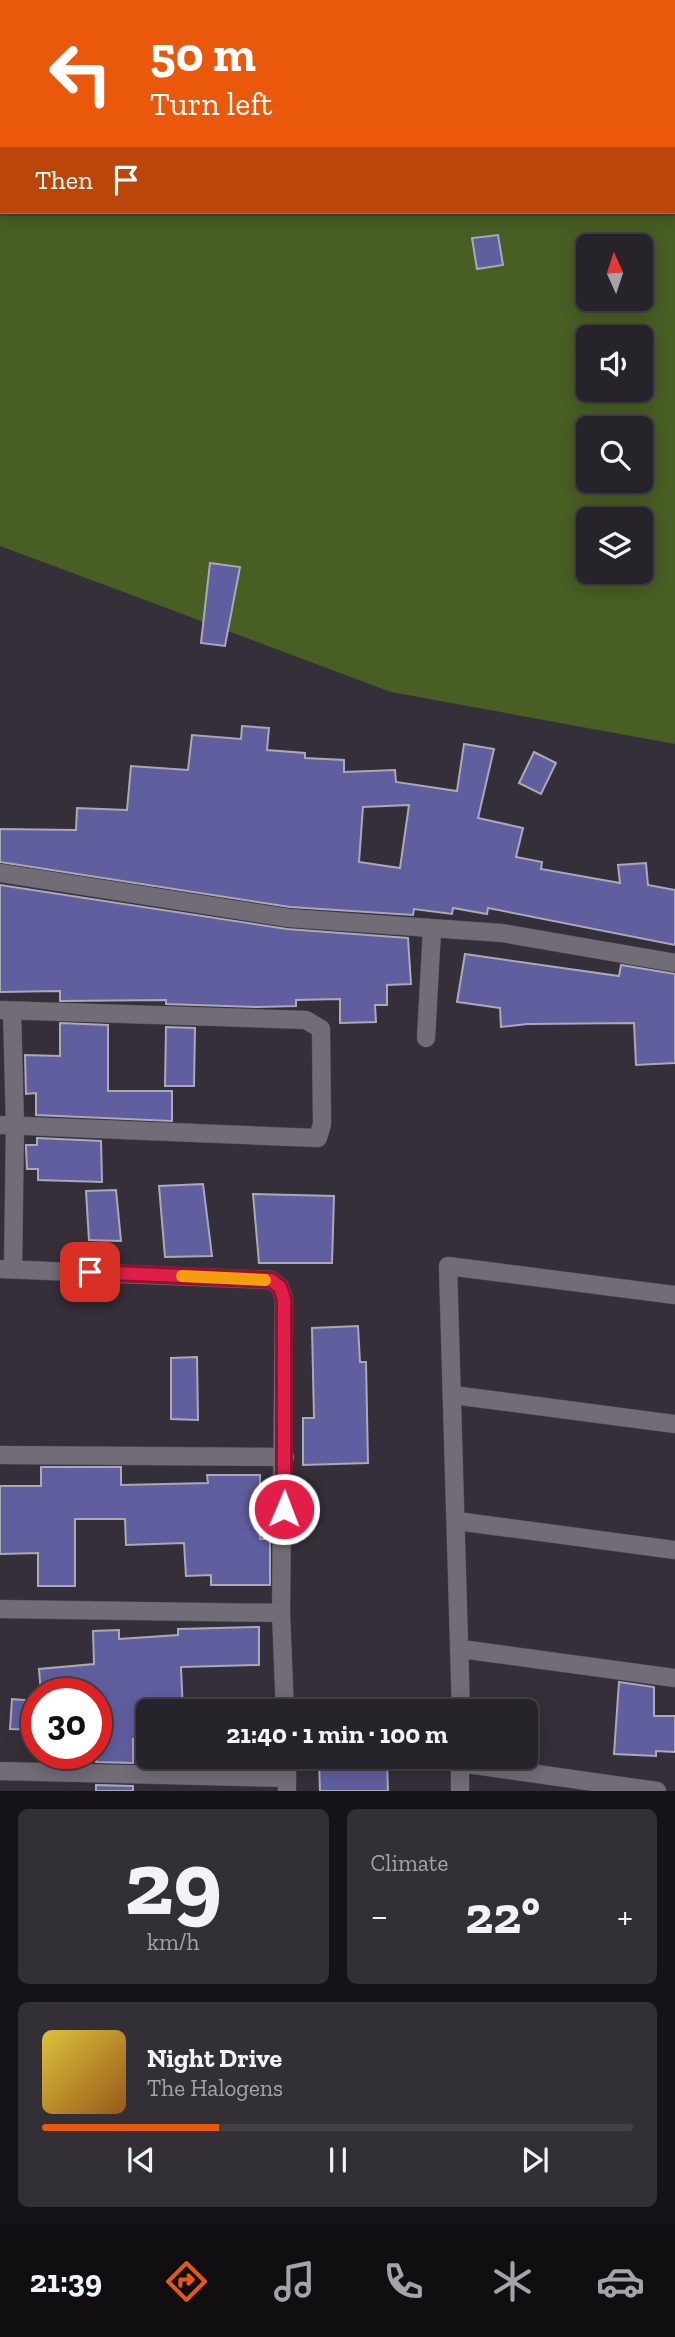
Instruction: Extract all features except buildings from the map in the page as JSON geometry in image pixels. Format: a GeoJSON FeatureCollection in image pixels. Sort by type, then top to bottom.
{"type":"FeatureCollection","features":[{"type":"Feature","properties":{"kind":"street"},"geometry":{"type":"LineString","coordinates":[[0,873],[289,918],[502,933],[675,963]]}},
{"type":"Feature","properties":{"kind":"street"},"geometry":{"type":"LineString","coordinates":[[426,1038],[432,930]]}},
{"type":"Feature","properties":{"kind":"street"},"geometry":{"type":"LineString","coordinates":[[7,1125],[318,1138],[322,1124],[321,1029],[306,1020],[6,1011],[6,1269],[271,1280],[280,1287],[284,1299],[285,1457],[281,1613],[284,1699]]}},
{"type":"Feature","properties":{"kind":"street"},"geometry":{"type":"LineString","coordinates":[[461,1699],[448,1266],[675,1295]]}},
{"type":"Feature","properties":{"kind":"street"},"geometry":{"type":"LineString","coordinates":[[453,1395],[675,1424]]}},
{"type":"Feature","properties":{"kind":"street"},"geometry":{"type":"LineString","coordinates":[[0,1455],[285,1457]]}},
{"type":"Feature","properties":{"kind":"street"},"geometry":{"type":"LineString","coordinates":[[457,1521],[675,1550]]}},
{"type":"Feature","properties":{"kind":"street"},"geometry":{"type":"LineString","coordinates":[[0,1609],[281,1613]]}},
{"type":"Feature","properties":{"kind":"street"},"geometry":{"type":"LineString","coordinates":[[461,1649],[675,1678]]}},
{"type":"Feature","properties":{"kind":"street"},"geometry":{"type":"LineString","coordinates":[[460,1769],[460,1791]]}},
{"type":"Feature","properties":{"kind":"street"},"geometry":{"type":"LineString","coordinates":[[517,1769],[657,1791]]}},
{"type":"Feature","properties":{"kind":"street"},"geometry":{"type":"LineString","coordinates":[[0,1771],[287,1784]]}},
{"type":"Feature","properties":{"kind":"green space"},"geometry":{"type":"Polygon","coordinates":[[[0,214],[675,214],[675,744],[391,692],[0,546],[0,214]]]}},
{"type":"Feature","properties":{"kind":"slow traffic"},"geometry":{"type":"LineString","coordinates":[[182,1276],[265,1280]]}},
{"type":"Feature","properties":{"kind":"route"},"geometry":{"type":"LineString","coordinates":[[90,1272],[271,1280],[280,1287],[284,1299],[284,1509]]}}]}
